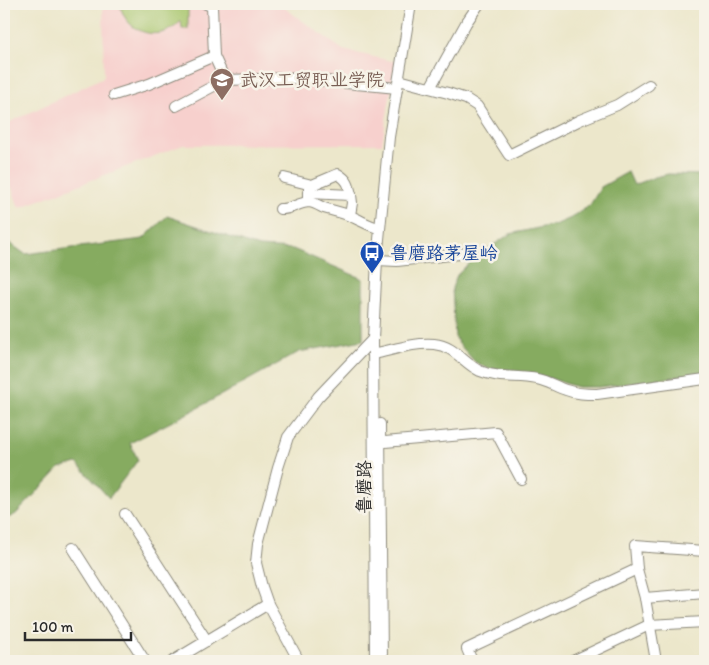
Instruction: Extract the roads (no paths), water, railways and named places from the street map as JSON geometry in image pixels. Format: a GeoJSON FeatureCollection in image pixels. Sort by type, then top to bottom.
{"type":"FeatureCollection","features":[{"type":"Feature","properties":{"kind":"street","name":"鲁磨路"},"geometry":{"type":"LineString","coordinates":[[376,353],[373,339],[379,228],[389,136],[411,4]]}},
{"type":"Feature","properties":{"kind":"street"},"geometry":{"type":"LineString","coordinates":[[430,88],[466,23],[479,4]]}},
{"type":"Feature","properties":{"kind":"street"},"geometry":{"type":"LineString","coordinates":[[210,5],[214,56],[226,80]]}},
{"type":"Feature","properties":{"kind":"street"},"geometry":{"type":"LineString","coordinates":[[114,94],[149,84],[214,56]]}},
{"type":"Feature","properties":{"kind":"street"},"geometry":{"type":"LineString","coordinates":[[176,106],[226,80],[295,78],[398,84],[430,88],[466,98],[477,106],[509,155],[580,120],[617,105],[649,85]]}},
{"type":"Feature","properties":{"kind":"street"},"geometry":{"type":"LineString","coordinates":[[280,209],[289,210],[338,174],[349,183],[352,203],[350,215]]}},
{"type":"Feature","properties":{"kind":"street"},"geometry":{"type":"LineString","coordinates":[[284,178],[309,194],[317,204],[350,215],[368,226],[379,228]]}},
{"type":"Feature","properties":{"kind":"street"},"geometry":{"type":"LineString","coordinates":[[309,194],[350,196]]}},
{"type":"Feature","properties":{"kind":"street"},"geometry":{"type":"LineString","coordinates":[[377,260],[397,261],[468,253]]}},
{"type":"Feature","properties":{"kind":"street","name":"鲁磨路"},"geometry":{"type":"LineString","coordinates":[[375,313],[382,661]]}},
{"type":"Feature","properties":{"kind":"street"},"geometry":{"type":"LineString","coordinates":[[299,661],[268,604],[262,587],[256,562],[261,534],[288,436],[318,398],[373,339]]}},
{"type":"Feature","properties":{"kind":"street"},"geometry":{"type":"LineString","coordinates":[[376,353],[436,344],[455,351],[481,371],[502,377],[536,378],[550,382],[564,390],[579,393],[596,394],[705,379]]}},
{"type":"Feature","properties":{"kind":"street"},"geometry":{"type":"LineString","coordinates":[[377,443],[496,432],[521,479]]}},
{"type":"Feature","properties":{"kind":"street","name":"鲁磨路"},"geometry":{"type":"LineString","coordinates":[[375,661],[377,443]]}},
{"type":"Feature","properties":{"kind":"street"},"geometry":{"type":"LineString","coordinates":[[125,514],[207,641]]}},
{"type":"Feature","properties":{"kind":"street"},"geometry":{"type":"LineString","coordinates":[[656,661],[645,598],[637,569],[635,546],[705,551]]}},
{"type":"Feature","properties":{"kind":"street"},"geometry":{"type":"LineString","coordinates":[[74,548],[145,661]]}},
{"type":"Feature","properties":{"kind":"street"},"geometry":{"type":"LineString","coordinates":[[472,661],[467,649],[637,569]]}},
{"type":"Feature","properties":{"kind":"street"},"geometry":{"type":"LineString","coordinates":[[645,598],[705,593]]}},
{"type":"Feature","properties":{"kind":"street"},"geometry":{"type":"LineString","coordinates":[[173,661],[268,604]]}},
{"type":"Feature","properties":{"kind":"street"},"geometry":{"type":"LineString","coordinates":[[573,661],[649,625],[705,622]]}},
{"type":"Feature","properties":{"kind":"place","name":"武汉工贸职业学院"},"geometry":{"type":"Point","coordinates":[222,101]}},
{"type":"Feature","properties":{"kind":"place","name":"鲁磨路茅屋岭"},"geometry":{"type":"Point","coordinates":[372,274]}}]}
